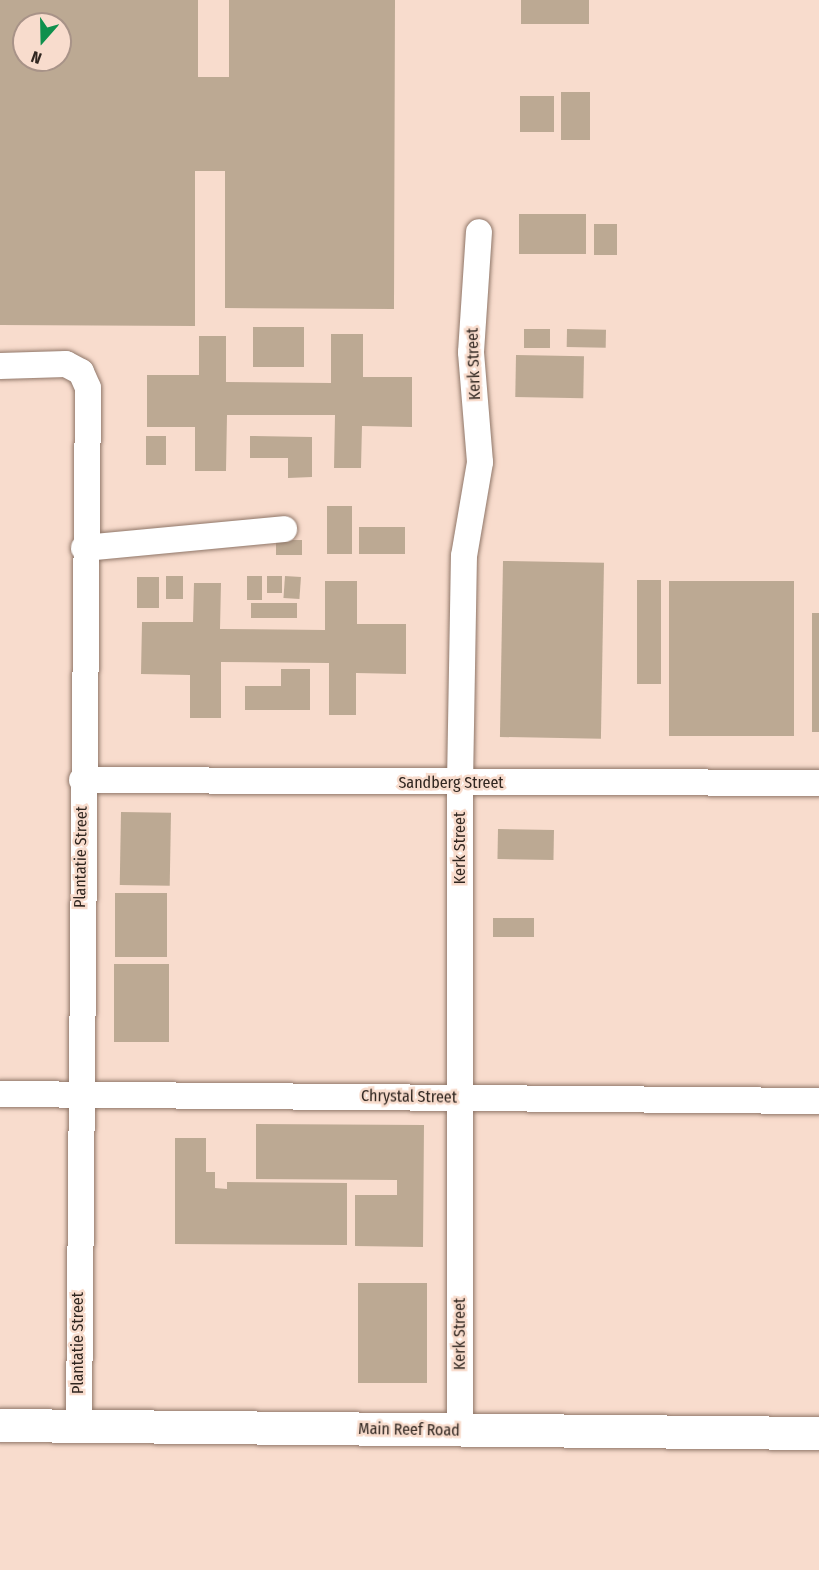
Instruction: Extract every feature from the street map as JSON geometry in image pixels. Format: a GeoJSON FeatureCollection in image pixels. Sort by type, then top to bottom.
{"type":"FeatureCollection","features":[{"type":"Feature","properties":{"kind":"main road","name":"Main Reef Road"},"geometry":{"type":"LineString","coordinates":[[0,1425],[819,1433]]}},
{"type":"Feature","properties":{"kind":"street","name":"Kerk Street"},"geometry":{"type":"LineString","coordinates":[[460,1431],[458,1098],[460,783],[464,556],[480,462],[471,352],[478,232]]}},
{"type":"Feature","properties":{"kind":"street","name":"Plantatie Street"},"geometry":{"type":"LineString","coordinates":[[0,366],[66,364],[81,372],[88,388],[77,1092],[79,1427]]}},
{"type":"Feature","properties":{"kind":"street"},"geometry":{"type":"LineString","coordinates":[[84,548],[284,529]]}},
{"type":"Feature","properties":{"kind":"street","name":"Sandberg Street"},"geometry":{"type":"LineString","coordinates":[[82,780],[819,783]]}},
{"type":"Feature","properties":{"kind":"street","name":"Chrystal Street"},"geometry":{"type":"LineString","coordinates":[[0,1094],[77,1092],[819,1101]]}},
{"type":"Feature","properties":{"kind":"building"},"geometry":{"type":"Polygon","coordinates":[[[0,0],[198,0],[198,77],[229,77],[229,0],[395,0],[394,309],[225,308],[225,171],[195,171],[195,326],[0,325],[0,0]]]}},
{"type":"Feature","properties":{"kind":"building"},"geometry":{"type":"Polygon","coordinates":[[[521,0],[589,0],[589,24],[521,24],[521,0]]]}},
{"type":"Feature","properties":{"kind":"building"},"geometry":{"type":"Polygon","coordinates":[[[561,92],[590,92],[590,140],[561,140],[561,92]]]}},
{"type":"Feature","properties":{"kind":"building"},"geometry":{"type":"Polygon","coordinates":[[[520,96],[554,96],[554,132],[520,132],[520,96]]]}},
{"type":"Feature","properties":{"kind":"building"},"geometry":{"type":"Polygon","coordinates":[[[519,214],[586,214],[586,254],[519,254],[519,214]]]}},
{"type":"Feature","properties":{"kind":"building"},"geometry":{"type":"Polygon","coordinates":[[[594,224],[617,224],[617,255],[594,255],[594,224]]]}},
{"type":"Feature","properties":{"kind":"building"},"geometry":{"type":"Polygon","coordinates":[[[253,327],[304,327],[304,367],[253,367],[253,327]]]}},
{"type":"Feature","properties":{"kind":"building"},"geometry":{"type":"Polygon","coordinates":[[[524,329],[550,329],[550,348],[524,348],[524,329]]]}},
{"type":"Feature","properties":{"kind":"building"},"geometry":{"type":"Polygon","coordinates":[[[567,329],[606,330],[606,348],[567,347],[567,329]]]}},
{"type":"Feature","properties":{"kind":"building"},"geometry":{"type":"Polygon","coordinates":[[[331,334],[363,334],[363,377],[412,377],[412,427],[362,426],[361,468],[334,468],[335,415],[227,415],[226,471],[195,471],[195,427],[147,427],[147,375],[199,375],[199,336],[226,336],[226,382],[331,383],[331,334]]]}},
{"type":"Feature","properties":{"kind":"building"},"geometry":{"type":"Polygon","coordinates":[[[516,355],[584,356],[583,398],[515,397],[516,355]]]}},
{"type":"Feature","properties":{"kind":"building"},"geometry":{"type":"Polygon","coordinates":[[[146,436],[166,436],[166,465],[146,465],[146,436]]]}},
{"type":"Feature","properties":{"kind":"building"},"geometry":{"type":"Polygon","coordinates":[[[250,436],[312,437],[312,477],[288,478],[288,458],[250,458],[250,436]]]}},
{"type":"Feature","properties":{"kind":"building"},"geometry":{"type":"Polygon","coordinates":[[[327,506],[352,506],[352,554],[327,554],[327,506]]]}},
{"type":"Feature","properties":{"kind":"building"},"geometry":{"type":"Polygon","coordinates":[[[359,527],[405,527],[405,554],[359,554],[359,527]]]}},
{"type":"Feature","properties":{"kind":"building"},"geometry":{"type":"Polygon","coordinates":[[[276,540],[302,540],[302,555],[276,555],[276,540]]]}},
{"type":"Feature","properties":{"kind":"building"},"geometry":{"type":"Polygon","coordinates":[[[503,561],[604,563],[601,739],[500,737],[503,561]]]}},
{"type":"Feature","properties":{"kind":"building"},"geometry":{"type":"Polygon","coordinates":[[[166,576],[183,576],[183,599],[166,599],[166,576]]]}},
{"type":"Feature","properties":{"kind":"building"},"geometry":{"type":"Polygon","coordinates":[[[247,576],[262,576],[262,600],[247,600],[247,576]]]}},
{"type":"Feature","properties":{"kind":"building"},"geometry":{"type":"Polygon","coordinates":[[[267,576],[282,576],[282,593],[267,593],[267,576]]]}},
{"type":"Feature","properties":{"kind":"building"},"geometry":{"type":"Polygon","coordinates":[[[285,576],[301,577],[299,599],[283,598],[285,576]]]}},
{"type":"Feature","properties":{"kind":"building"},"geometry":{"type":"Polygon","coordinates":[[[137,577],[159,577],[159,608],[137,608],[137,577]]]}},
{"type":"Feature","properties":{"kind":"building"},"geometry":{"type":"Polygon","coordinates":[[[637,580],[661,580],[661,684],[637,684],[637,580]]]}},
{"type":"Feature","properties":{"kind":"building"},"geometry":{"type":"Polygon","coordinates":[[[325,581],[357,581],[357,624],[406,624],[406,674],[356,673],[356,715],[329,715],[329,663],[221,662],[221,718],[190,718],[190,675],[141,674],[142,622],[193,622],[194,583],[221,583],[220,629],[325,630],[325,581]]]}},
{"type":"Feature","properties":{"kind":"building"},"geometry":{"type":"Polygon","coordinates":[[[669,581],[794,581],[794,736],[669,736],[669,581]]]}},
{"type":"Feature","properties":{"kind":"building"},"geometry":{"type":"Polygon","coordinates":[[[251,603],[297,603],[297,618],[251,618],[251,603]]]}},
{"type":"Feature","properties":{"kind":"building"},"geometry":{"type":"Polygon","coordinates":[[[812,613],[819,613],[819,732],[812,732],[812,613]]]}},
{"type":"Feature","properties":{"kind":"building"},"geometry":{"type":"Polygon","coordinates":[[[281,669],[310,669],[310,710],[245,710],[245,686],[281,686],[281,669]]]}},
{"type":"Feature","properties":{"kind":"building"},"geometry":{"type":"Polygon","coordinates":[[[121,812],[171,813],[170,886],[120,885],[121,812]]]}},
{"type":"Feature","properties":{"kind":"building"},"geometry":{"type":"Polygon","coordinates":[[[498,829],[554,830],[553,860],[497,859],[498,829]]]}},
{"type":"Feature","properties":{"kind":"building"},"geometry":{"type":"Polygon","coordinates":[[[115,893],[167,893],[167,957],[115,957],[115,893]]]}},
{"type":"Feature","properties":{"kind":"building"},"geometry":{"type":"Polygon","coordinates":[[[493,918],[534,918],[534,937],[493,937],[493,918]]]}},
{"type":"Feature","properties":{"kind":"building"},"geometry":{"type":"Polygon","coordinates":[[[114,964],[169,964],[169,1042],[114,1042],[114,964]]]}},
{"type":"Feature","properties":{"kind":"building"},"geometry":{"type":"Polygon","coordinates":[[[256,1124],[424,1125],[423,1247],[355,1246],[355,1195],[397,1195],[397,1180],[256,1179],[256,1124]]]}},
{"type":"Feature","properties":{"kind":"building"},"geometry":{"type":"Polygon","coordinates":[[[175,1138],[206,1138],[206,1172],[215,1172],[215,1188],[227,1189],[227,1182],[347,1183],[347,1245],[175,1244],[175,1138]]]}},
{"type":"Feature","properties":{"kind":"building"},"geometry":{"type":"Polygon","coordinates":[[[358,1283],[427,1283],[427,1383],[358,1383],[358,1283]]]}}]}
